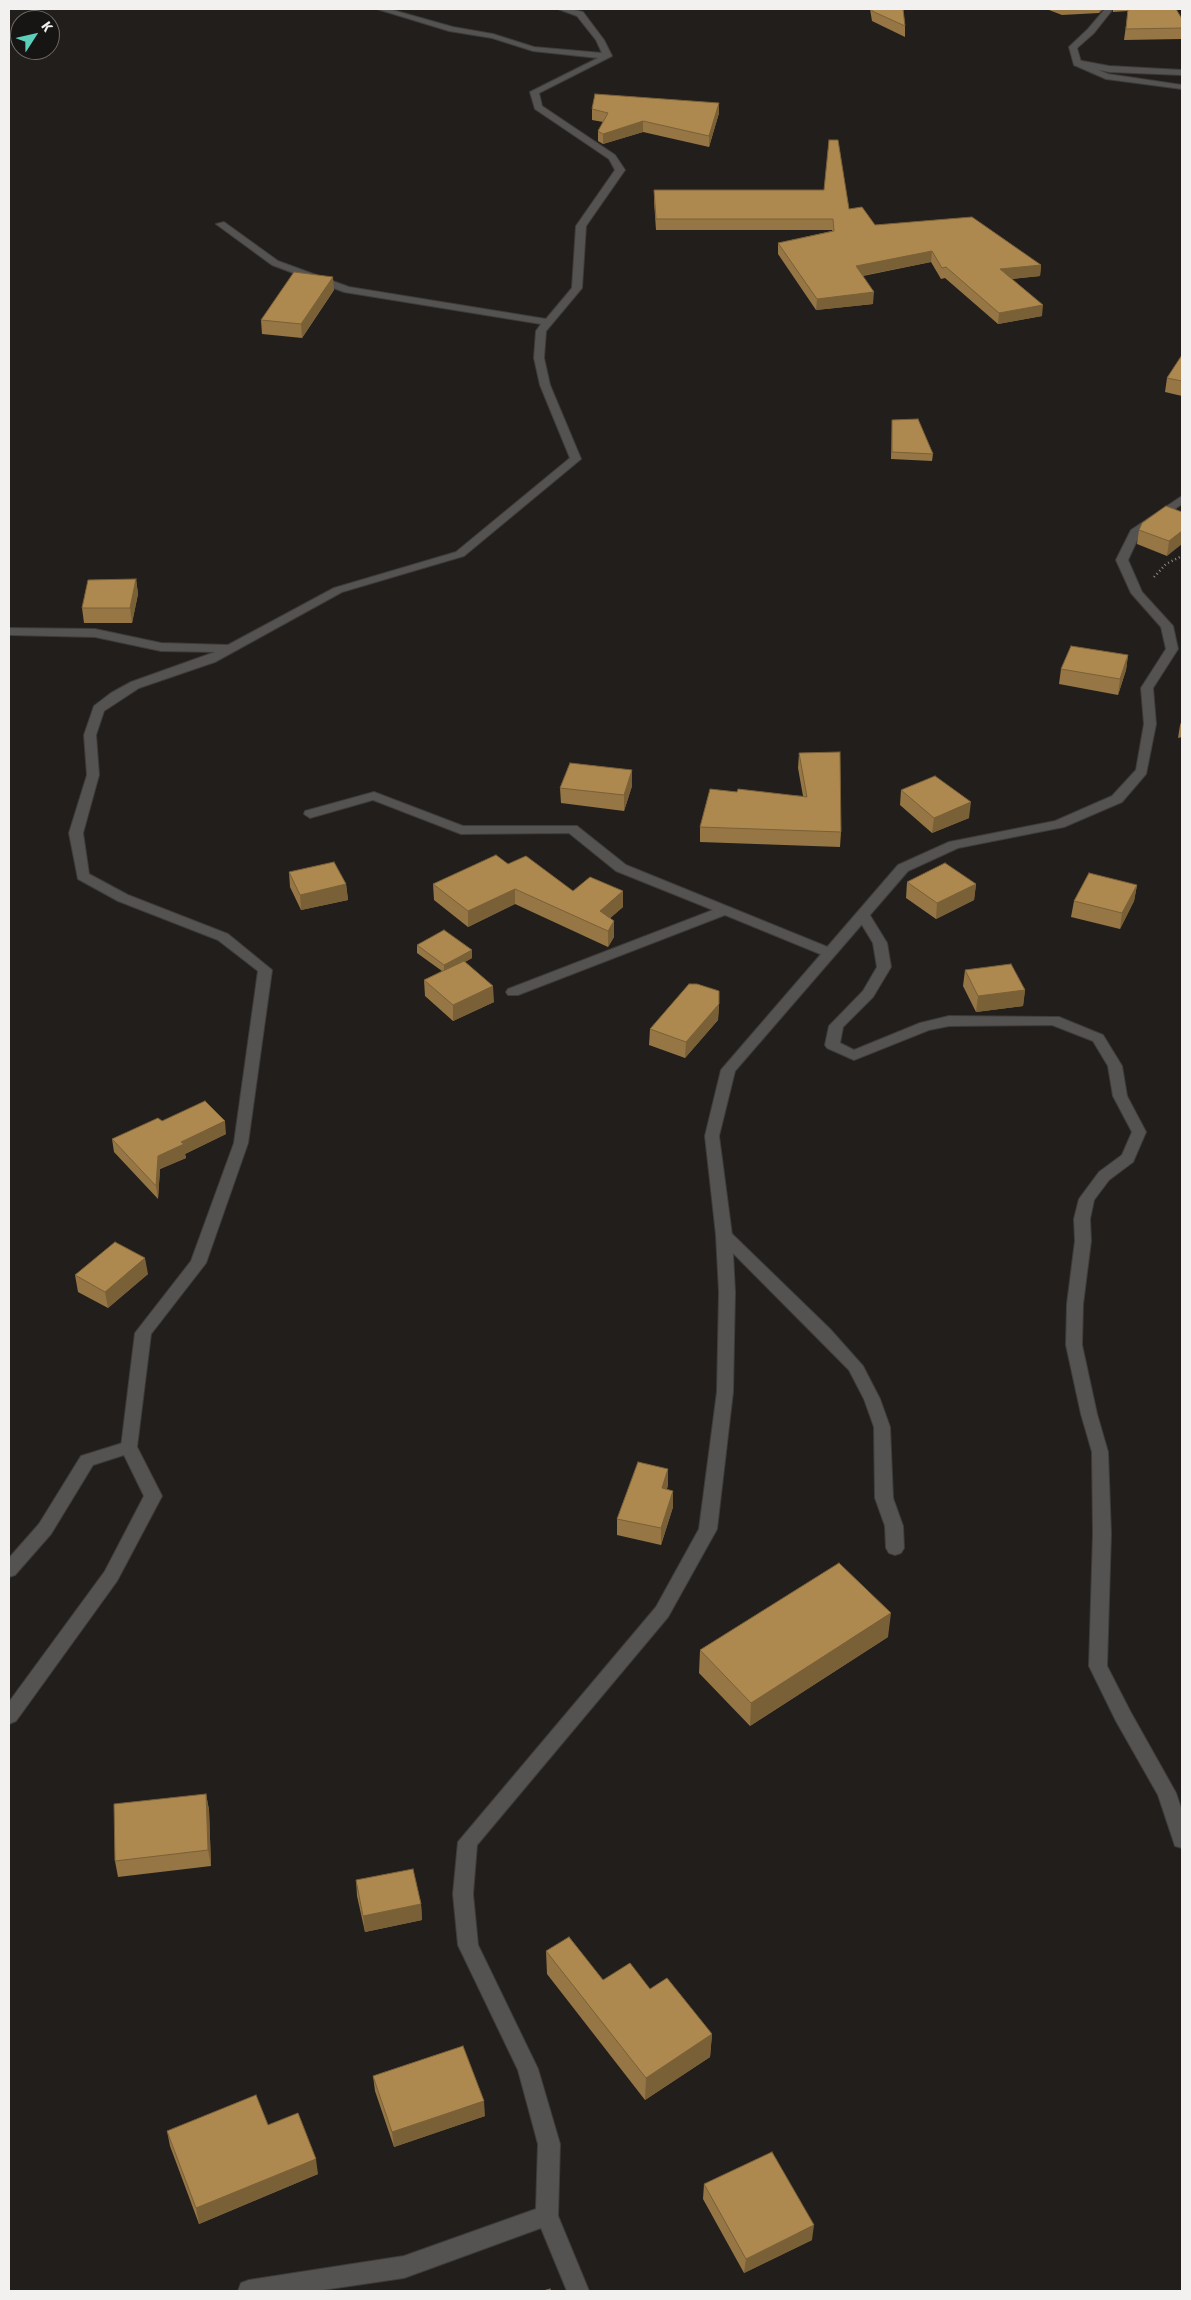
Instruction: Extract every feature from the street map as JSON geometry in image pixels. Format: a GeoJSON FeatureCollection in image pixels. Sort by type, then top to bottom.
{"type":"FeatureCollection","features":[{"type":"Feature","properties":{"kind":"street"},"geometry":{"type":"LineString","coordinates":[[381,9],[452,29],[493,36],[533,49],[608,56]]}},
{"type":"Feature","properties":{"kind":"street"},"geometry":{"type":"LineString","coordinates":[[562,9],[580,14],[600,40],[608,56]]}},
{"type":"Feature","properties":{"kind":"street"},"geometry":{"type":"LineString","coordinates":[[1077,63],[1073,47],[1091,31],[1109,9]]}},
{"type":"Feature","properties":{"kind":"street"},"geometry":{"type":"LineString","coordinates":[[9,1716],[111,1576],[153,1496],[129,1447],[142,1333],[198,1263],[241,1143],[265,970],[223,937],[123,898],[83,876],[76,834],[92,775],[90,735],[98,710],[114,696],[135,685],[211,659],[338,590],[460,554],[576,459],[545,384],[539,358],[541,331],[577,288],[581,226],[620,170],[612,157],[538,107],[534,92],[608,56]]}},
{"type":"Feature","properties":{"kind":"street"},"geometry":{"type":"LineString","coordinates":[[1077,63],[1109,69],[1182,73]]}},
{"type":"Feature","properties":{"kind":"street"},"geometry":{"type":"LineString","coordinates":[[1077,63],[1106,76],[1182,87]]}},
{"type":"Feature","properties":{"kind":"street"},"geometry":{"type":"LineString","coordinates":[[221,224],[275,263],[347,290],[547,322]]}},
{"type":"Feature","properties":{"kind":"street"},"geometry":{"type":"LineString","coordinates":[[578,2291],[547,2216],[549,2144],[528,2069],[468,1945],[463,1894],[468,1842],[662,1612],[708,1529],[726,1392],[727,1292],[724,1235],[712,1136],[728,1070],[903,868],[954,845],[1059,824],[1117,798],[1142,771],[1150,724],[1147,688],[1172,649],[1167,626],[1137,593],[1122,560],[1135,532],[1182,499]]}},
{"type":"Feature","properties":{"kind":"street"},"geometry":{"type":"LineString","coordinates":[[9,631],[95,633],[161,647],[230,649]]}},
{"type":"Feature","properties":{"kind":"street"},"geometry":{"type":"LineString","coordinates":[[310,814],[374,796],[461,830],[572,829],[621,868],[830,953]]}},
{"type":"Feature","properties":{"kind":"street"},"geometry":{"type":"LineString","coordinates":[[513,992],[726,910]]}},
{"type":"Feature","properties":{"kind":"street"},"geometry":{"type":"LineString","coordinates":[[863,915],[880,943],[884,967],[868,994],[836,1026],[832,1045],[854,1055],[925,1026],[949,1021],[1054,1020],[1098,1038],[1114,1066],[1120,1096],[1139,1132],[1128,1158],[1104,1176],[1088,1199],[1082,1219],[1083,1240],[1075,1304],[1074,1345],[1089,1414],[1100,1452],[1102,1534],[1098,1666],[1123,1716],[1167,1793],[1182,1840]]}},
{"type":"Feature","properties":{"kind":"street"},"geometry":{"type":"LineString","coordinates":[[724,1235],[855,1366],[872,1399],[882,1427],[884,1498],[894,1526],[895,1548]]}},
{"type":"Feature","properties":{"kind":"street"},"geometry":{"type":"LineString","coordinates":[[9,1570],[45,1529],[86,1460],[129,1447]]}},
{"type":"Feature","properties":{"kind":"street"},"geometry":{"type":"LineString","coordinates":[[249,2291],[404,2267],[547,2216]]}},
{"type":"Feature","properties":{"kind":"path"},"geometry":{"type":"LineString","coordinates":[[1137,593],[1166,564],[1182,556]]}},
{"type":"Feature","properties":{"kind":"building"},"geometry":{"type":"Polygon","coordinates":[[[872,9],[903,9],[905,26],[872,11],[872,9]]]}},
{"type":"Feature","properties":{"kind":"building"},"geometry":{"type":"Polygon","coordinates":[[[1128,9],[1176,9],[1182,19],[1182,28],[1126,29],[1128,9]]]}},
{"type":"Feature","properties":{"kind":"building"},"geometry":{"type":"Polygon","coordinates":[[[595,94],[719,103],[709,136],[643,121],[603,134],[598,131],[608,113],[592,109],[595,94]]]}},
{"type":"Feature","properties":{"kind":"building"},"geometry":{"type":"Polygon","coordinates":[[[829,140],[838,140],[849,209],[862,207],[875,225],[972,217],[1041,265],[1000,269],[1043,305],[999,313],[946,267],[942,268],[932,251],[856,266],[874,292],[817,299],[778,243],[834,231],[833,219],[656,219],[654,190],[824,190],[829,140]]]}},
{"type":"Feature","properties":{"kind":"building"},"geometry":{"type":"Polygon","coordinates":[[[294,272],[333,277],[301,324],[261,320],[294,272]]]}},
{"type":"Feature","properties":{"kind":"building"},"geometry":{"type":"Polygon","coordinates":[[[1182,355],[1182,381],[1167,378],[1182,355]]]}},
{"type":"Feature","properties":{"kind":"building"},"geometry":{"type":"Polygon","coordinates":[[[918,419],[933,454],[892,452],[892,420],[918,419]]]}},
{"type":"Feature","properties":{"kind":"building"},"geometry":{"type":"Polygon","coordinates":[[[1166,506],[1182,512],[1182,531],[1169,541],[1139,530],[1142,523],[1166,506]]]}},
{"type":"Feature","properties":{"kind":"building"},"geometry":{"type":"Polygon","coordinates":[[[136,579],[130,608],[82,608],[88,580],[136,579]]]}},
{"type":"Feature","properties":{"kind":"building"},"geometry":{"type":"Polygon","coordinates":[[[1071,646],[1128,655],[1120,679],[1061,669],[1071,646]]]}},
{"type":"Feature","properties":{"kind":"building"},"geometry":{"type":"Polygon","coordinates":[[[840,752],[841,832],[700,827],[710,789],[737,792],[738,789],[807,797],[799,753],[840,752]]]}},
{"type":"Feature","properties":{"kind":"building"},"geometry":{"type":"Polygon","coordinates":[[[570,763],[632,770],[624,795],[560,788],[570,763]]]}},
{"type":"Feature","properties":{"kind":"building"},"geometry":{"type":"Polygon","coordinates":[[[935,776],[971,802],[934,818],[901,790],[935,776]]]}},
{"type":"Feature","properties":{"kind":"building"},"geometry":{"type":"Polygon","coordinates":[[[496,855],[508,864],[526,856],[573,891],[590,877],[623,891],[600,911],[614,921],[608,931],[515,889],[468,911],[433,884],[496,855]]]}},
{"type":"Feature","properties":{"kind":"building"},"geometry":{"type":"Polygon","coordinates":[[[334,862],[346,884],[300,895],[289,872],[334,862]]]}},
{"type":"Feature","properties":{"kind":"building"},"geometry":{"type":"Polygon","coordinates":[[[945,863],[976,884],[937,903],[907,882],[945,863]]]}},
{"type":"Feature","properties":{"kind":"building"},"geometry":{"type":"Polygon","coordinates":[[[1089,873],[1137,885],[1122,913],[1074,901],[1089,873]]]}},
{"type":"Feature","properties":{"kind":"building"},"geometry":{"type":"Polygon","coordinates":[[[444,930],[472,950],[444,965],[417,945],[444,930]]]}},
{"type":"Feature","properties":{"kind":"building"},"geometry":{"type":"Polygon","coordinates":[[[464,961],[493,986],[453,1005],[424,980],[464,961]]]}},
{"type":"Feature","properties":{"kind":"building"},"geometry":{"type":"Polygon","coordinates":[[[1011,964],[1025,990],[978,996],[965,970],[1011,964]]]}},
{"type":"Feature","properties":{"kind":"building"},"geometry":{"type":"Polygon","coordinates":[[[689,984],[697,984],[719,991],[719,1004],[686,1042],[650,1029],[689,984]]]}},
{"type":"Feature","properties":{"kind":"building"},"geometry":{"type":"Polygon","coordinates":[[[205,1101],[225,1121],[181,1142],[184,1144],[158,1156],[156,1186],[112,1139],[158,1118],[162,1121],[205,1101]]]}},
{"type":"Feature","properties":{"kind":"building"},"geometry":{"type":"Polygon","coordinates":[[[115,1242],[145,1258],[105,1292],[75,1275],[115,1242]]]}},
{"type":"Feature","properties":{"kind":"building"},"geometry":{"type":"Polygon","coordinates":[[[638,1462],[668,1469],[662,1488],[673,1491],[661,1528],[617,1519],[638,1462]]]}},
{"type":"Feature","properties":{"kind":"building"},"geometry":{"type":"Polygon","coordinates":[[[839,1563],[891,1613],[751,1703],[700,1650],[839,1563]]]}},
{"type":"Feature","properties":{"kind":"building"},"geometry":{"type":"Polygon","coordinates":[[[206,1794],[208,1850],[115,1861],[114,1804],[206,1794]]]}},
{"type":"Feature","properties":{"kind":"building"},"geometry":{"type":"Polygon","coordinates":[[[413,1869],[421,1904],[363,1916],[356,1880],[413,1869]]]}},
{"type":"Feature","properties":{"kind":"building"},"geometry":{"type":"Polygon","coordinates":[[[569,1937],[603,1980],[630,1963],[650,1989],[667,1978],[712,2034],[646,2078],[546,1951],[569,1937]]]}},
{"type":"Feature","properties":{"kind":"building"},"geometry":{"type":"Polygon","coordinates":[[[463,2046],[484,2101],[392,2132],[373,2076],[463,2046]]]}},
{"type":"Feature","properties":{"kind":"building"},"geometry":{"type":"Polygon","coordinates":[[[256,2095],[268,2125],[298,2113],[316,2159],[196,2208],[167,2131],[256,2095]]]}},
{"type":"Feature","properties":{"kind":"building"},"geometry":{"type":"Polygon","coordinates":[[[772,2152],[814,2225],[746,2259],[704,2184],[772,2152]]]}}]}
